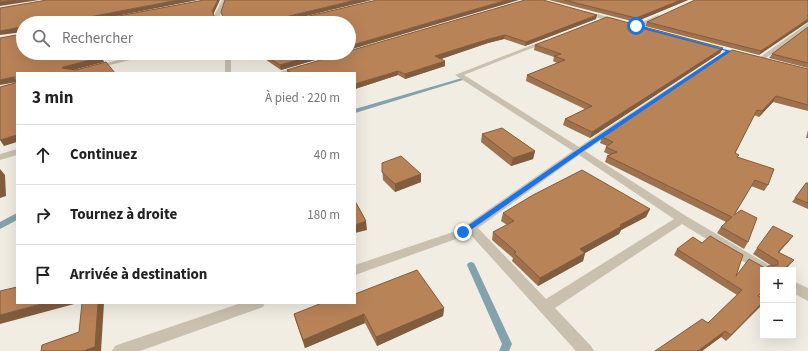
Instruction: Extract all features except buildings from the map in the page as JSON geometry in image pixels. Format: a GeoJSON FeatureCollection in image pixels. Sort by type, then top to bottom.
{"type":"FeatureCollection","features":[{"type":"Feature","properties":{"kind":"street"},"geometry":{"type":"LineString","coordinates":[[217,16],[224,0]]}},
{"type":"Feature","properties":{"kind":"street"},"geometry":{"type":"LineString","coordinates":[[579,11],[622,22]]}},
{"type":"Feature","properties":{"kind":"street"},"geometry":{"type":"LineString","coordinates":[[636,26],[663,14]]}},
{"type":"Feature","properties":{"kind":"street"},"geometry":{"type":"LineString","coordinates":[[592,24],[607,18]]}},
{"type":"Feature","properties":{"kind":"street"},"geometry":{"type":"LineString","coordinates":[[629,24],[644,28]]}},
{"type":"Feature","properties":{"kind":"street"},"geometry":{"type":"LineString","coordinates":[[761,59],[808,25]]}},
{"type":"Feature","properties":{"kind":"street"},"geometry":{"type":"LineString","coordinates":[[555,38],[459,75],[579,151],[682,219],[762,267]]}},
{"type":"Feature","properties":{"kind":"street"},"geometry":{"type":"LineString","coordinates":[[356,270],[463,232],[579,151],[729,51]]}},
{"type":"Feature","properties":{"kind":"street"},"geometry":{"type":"LineString","coordinates":[[73,72],[125,60]]}},
{"type":"Feature","properties":{"kind":"street"},"geometry":{"type":"LineString","coordinates":[[228,60],[228,72]]}},
{"type":"Feature","properties":{"kind":"street"},"geometry":{"type":"LineString","coordinates":[[283,72],[310,64]]}},
{"type":"Feature","properties":{"kind":"street"},"geometry":{"type":"LineString","coordinates":[[0,157],[16,152]]}},
{"type":"Feature","properties":{"kind":"street"},"geometry":{"type":"LineString","coordinates":[[545,307],[682,219]]}},
{"type":"Feature","properties":{"kind":"street"},"geometry":{"type":"LineString","coordinates":[[470,227],[586,351]]}},
{"type":"Feature","properties":{"kind":"street"},"geometry":{"type":"LineString","coordinates":[[796,288],[808,295]]}},
{"type":"Feature","properties":{"kind":"street"},"geometry":{"type":"LineString","coordinates":[[120,351],[239,306],[252,304]]}},
{"type":"Feature","properties":{"kind":"waterway"},"geometry":{"type":"LineString","coordinates":[[356,111],[464,79]]}},
{"type":"Feature","properties":{"kind":"waterway"},"geometry":{"type":"LineString","coordinates":[[0,226],[16,217]]}},
{"type":"Feature","properties":{"kind":"waterway"},"geometry":{"type":"LineString","coordinates":[[471,265],[507,344],[504,351]]}},
{"type":"Feature","properties":{"kind":"route"},"geometry":{"type":"LineString","coordinates":[[463,232],[579,151],[729,51],[636,26]]}}]}
